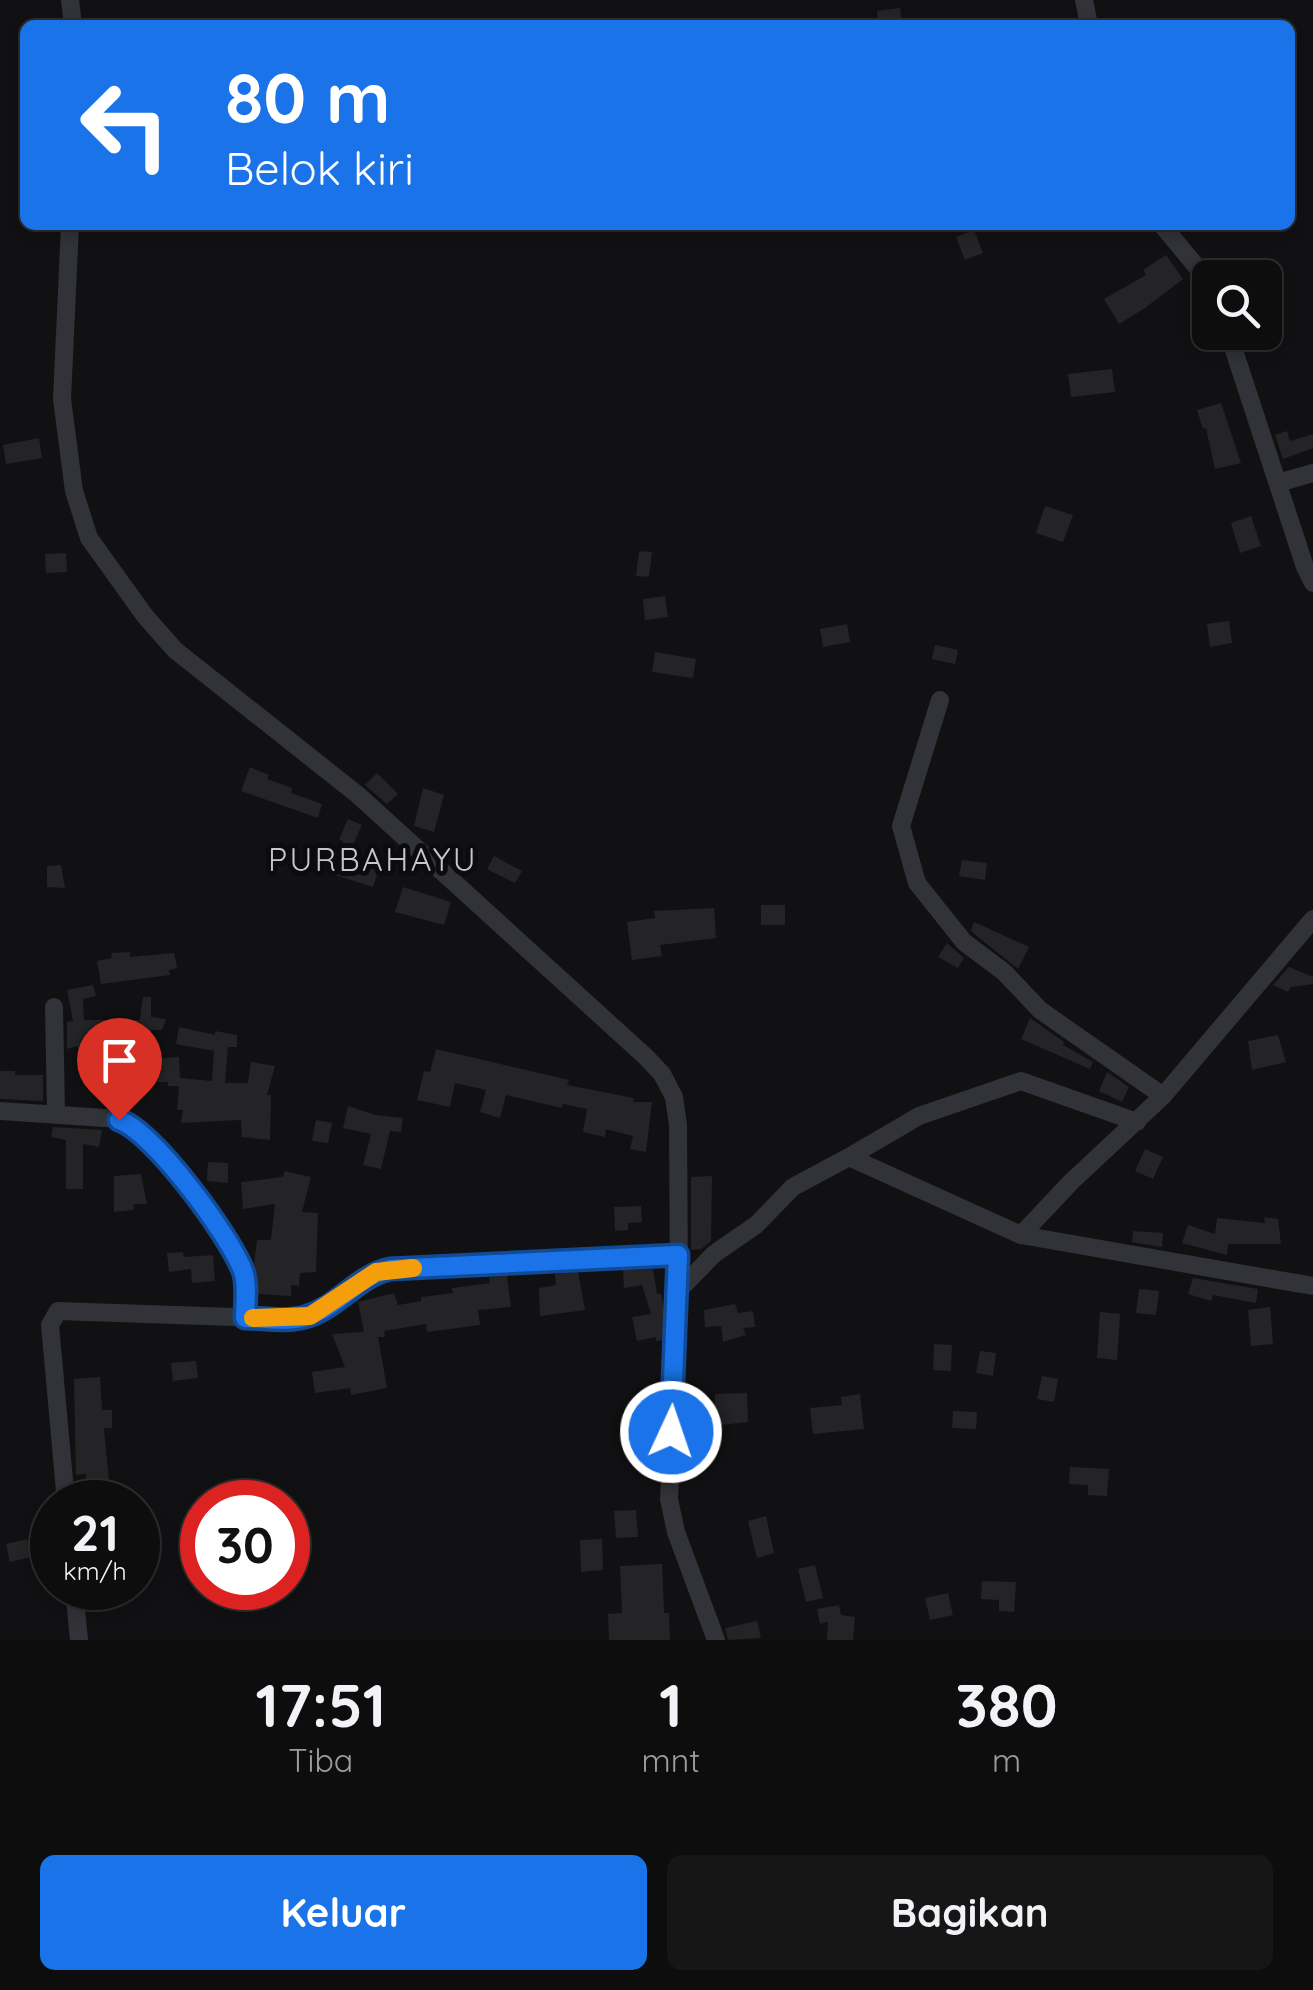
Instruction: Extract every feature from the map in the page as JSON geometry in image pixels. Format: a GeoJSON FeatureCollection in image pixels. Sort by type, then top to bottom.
{"type":"FeatureCollection","features":[{"type":"Feature","properties":{"kind":"street"},"geometry":{"type":"LineString","coordinates":[[70,230],[62,398],[74,491],[89,538],[145,616],[175,650],[358,795],[662,1074],[674,1096],[678,1125],[679,1290],[669,1499],[676,1532],[716,1640]]}},
{"type":"Feature","properties":{"kind":"street"},"geometry":{"type":"LineString","coordinates":[[1166,230],[1192,261]]}},
{"type":"Feature","properties":{"kind":"street"},"geometry":{"type":"LineString","coordinates":[[1234,350],[1313,582]]}},
{"type":"Feature","properties":{"kind":"street"},"geometry":{"type":"LineString","coordinates":[[1278,483],[1313,472]]}},
{"type":"Feature","properties":{"kind":"street"},"geometry":{"type":"LineString","coordinates":[[940,700],[900,826],[917,884],[964,942],[1004,972],[1040,1010],[1162,1096]]}},
{"type":"Feature","properties":{"kind":"street"},"geometry":{"type":"LineString","coordinates":[[1022,1236],[1071,1182],[1162,1096],[1313,919]]}},
{"type":"Feature","properties":{"kind":"street"},"geometry":{"type":"LineString","coordinates":[[54,1007],[56,1113]]}},
{"type":"Feature","properties":{"kind":"street"},"geometry":{"type":"LineString","coordinates":[[679,1290],[714,1254],[756,1225],[793,1186],[920,1116],[1020,1081],[1138,1122]]}},
{"type":"Feature","properties":{"kind":"street"},"geometry":{"type":"LineString","coordinates":[[0,1111],[124,1121],[179,1171],[242,1268],[245,1318]]}},
{"type":"Feature","properties":{"kind":"street"},"geometry":{"type":"LineString","coordinates":[[848,1158],[1022,1236],[1313,1286]]}},
{"type":"Feature","properties":{"kind":"street"},"geometry":{"type":"LineString","coordinates":[[64,1480],[50,1324],[52,1317],[67,1310],[292,1319],[310,1316],[366,1278],[390,1269],[678,1255]]}},
{"type":"Feature","properties":{"kind":"street"},"geometry":{"type":"LineString","coordinates":[[76,1610],[79,1640]]}},
{"type":"Feature","properties":{"kind":"building"},"geometry":{"type":"Polygon","coordinates":[[[900,8],[901,20],[878,20],[877,11],[900,8]]]}},
{"type":"Feature","properties":{"kind":"building"},"geometry":{"type":"Polygon","coordinates":[[[974,230],[983,253],[965,260],[956,237],[974,230]]]}},
{"type":"Feature","properties":{"kind":"building"},"geometry":{"type":"Polygon","coordinates":[[[1166,255],[1183,279],[1119,324],[1104,299],[1146,275],[1143,270],[1166,255]]]}},
{"type":"Feature","properties":{"kind":"building"},"geometry":{"type":"Polygon","coordinates":[[[1112,369],[1115,392],[1071,397],[1068,374],[1112,369]]]}},
{"type":"Feature","properties":{"kind":"building"},"geometry":{"type":"Polygon","coordinates":[[[1221,403],[1241,463],[1215,469],[1206,428],[1203,429],[1197,410],[1221,403]]]}},
{"type":"Feature","properties":{"kind":"building"},"geometry":{"type":"Polygon","coordinates":[[[1287,431],[1290,441],[1313,434],[1313,448],[1283,459],[1275,435],[1287,431]]]}},
{"type":"Feature","properties":{"kind":"building"},"geometry":{"type":"Polygon","coordinates":[[[39,438],[42,458],[6,464],[3,445],[39,438]]]}},
{"type":"Feature","properties":{"kind":"building"},"geometry":{"type":"Polygon","coordinates":[[[1045,506],[1073,515],[1063,542],[1036,533],[1045,506]]]}},
{"type":"Feature","properties":{"kind":"building"},"geometry":{"type":"Polygon","coordinates":[[[1251,516],[1261,546],[1240,553],[1231,523],[1251,516]]]}},
{"type":"Feature","properties":{"kind":"building"},"geometry":{"type":"Polygon","coordinates":[[[639,551],[652,552],[649,577],[636,576],[639,551]]]}},
{"type":"Feature","properties":{"kind":"building"},"geometry":{"type":"Polygon","coordinates":[[[66,553],[67,572],[46,573],[45,554],[66,553]]]}},
{"type":"Feature","properties":{"kind":"building"},"geometry":{"type":"Polygon","coordinates":[[[665,596],[668,617],[645,620],[643,599],[665,596]]]}},
{"type":"Feature","properties":{"kind":"building"},"geometry":{"type":"Polygon","coordinates":[[[1229,621],[1232,643],[1210,647],[1207,624],[1229,621]]]}},
{"type":"Feature","properties":{"kind":"building"},"geometry":{"type":"Polygon","coordinates":[[[847,624],[850,642],[823,647],[820,629],[847,624]]]}},
{"type":"Feature","properties":{"kind":"building"},"geometry":{"type":"Polygon","coordinates":[[[935,645],[958,650],[955,664],[932,659],[935,645]]]}},
{"type":"Feature","properties":{"kind":"building"},"geometry":{"type":"Polygon","coordinates":[[[655,652],[696,659],[693,678],[652,672],[655,652]]]}},
{"type":"Feature","properties":{"kind":"building"},"geometry":{"type":"Polygon","coordinates":[[[250,767],[269,775],[267,779],[292,788],[291,793],[322,804],[318,818],[241,791],[250,767]]]}},
{"type":"Feature","properties":{"kind":"building"},"geometry":{"type":"Polygon","coordinates":[[[377,773],[398,794],[387,804],[365,785],[377,773]]]}},
{"type":"Feature","properties":{"kind":"building"},"geometry":{"type":"Polygon","coordinates":[[[423,788],[444,795],[434,832],[414,826],[423,788]]]}},
{"type":"Feature","properties":{"kind":"building"},"geometry":{"type":"Polygon","coordinates":[[[348,819],[362,825],[348,855],[380,865],[373,887],[332,874],[343,841],[339,839],[348,819]]]}},
{"type":"Feature","properties":{"kind":"building"},"geometry":{"type":"Polygon","coordinates":[[[494,856],[522,871],[515,883],[487,869],[494,856]]]}},
{"type":"Feature","properties":{"kind":"building"},"geometry":{"type":"Polygon","coordinates":[[[962,860],[987,863],[985,880],[959,876],[962,860]]]}},
{"type":"Feature","properties":{"kind":"building"},"geometry":{"type":"Polygon","coordinates":[[[61,865],[65,888],[47,887],[47,866],[61,865]]]}},
{"type":"Feature","properties":{"kind":"building"},"geometry":{"type":"Polygon","coordinates":[[[403,887],[451,902],[444,925],[395,912],[403,887]]]}},
{"type":"Feature","properties":{"kind":"building"},"geometry":{"type":"Polygon","coordinates":[[[761,905],[785,905],[785,925],[761,925],[761,905]]]}},
{"type":"Feature","properties":{"kind":"building"},"geometry":{"type":"Polygon","coordinates":[[[714,908],[716,938],[660,945],[662,956],[632,960],[627,922],[655,918],[654,911],[714,908]]]}},
{"type":"Feature","properties":{"kind":"building"},"geometry":{"type":"Polygon","coordinates":[[[974,922],[1029,947],[1018,969],[973,933],[974,922]]]}},
{"type":"Feature","properties":{"kind":"building"},"geometry":{"type":"Polygon","coordinates":[[[947,943],[964,958],[958,968],[938,957],[947,943]]]}},
{"type":"Feature","properties":{"kind":"building"},"geometry":{"type":"Polygon","coordinates":[[[130,952],[130,957],[174,953],[177,968],[169,970],[170,975],[101,984],[97,961],[112,958],[111,953],[130,952]]]}},
{"type":"Feature","properties":{"kind":"building"},"geometry":{"type":"Polygon","coordinates":[[[1289,967],[1313,977],[1313,984],[1291,987],[1288,992],[1273,985],[1289,967]]]}},
{"type":"Feature","properties":{"kind":"building"},"geometry":{"type":"Polygon","coordinates":[[[93,985],[96,996],[83,999],[84,1020],[140,1020],[143,997],[151,997],[151,1017],[166,1019],[162,1030],[151,1030],[152,1059],[179,1057],[180,1078],[212,1081],[214,1051],[176,1044],[179,1027],[215,1035],[215,1031],[237,1035],[237,1047],[228,1047],[225,1083],[248,1083],[251,1062],[275,1066],[267,1095],[271,1095],[270,1140],[242,1137],[241,1120],[181,1123],[183,1110],[177,1110],[179,1086],[168,1086],[168,1082],[133,1083],[133,1090],[102,1092],[104,1046],[86,1043],[87,1050],[78,1051],[77,1046],[67,1049],[67,1022],[73,1021],[67,990],[93,985]]]}},
{"type":"Feature","properties":{"kind":"building"},"geometry":{"type":"Polygon","coordinates":[[[1030,1018],[1063,1045],[1093,1062],[1090,1069],[1021,1039],[1030,1018]]]}},
{"type":"Feature","properties":{"kind":"building"},"geometry":{"type":"Polygon","coordinates":[[[1278,1035],[1286,1062],[1252,1070],[1248,1041],[1278,1035]]]}},
{"type":"Feature","properties":{"kind":"building"},"geometry":{"type":"Polygon","coordinates":[[[436,1049],[569,1080],[567,1085],[634,1098],[633,1102],[652,1102],[646,1152],[630,1149],[633,1136],[606,1129],[605,1137],[583,1132],[587,1109],[563,1104],[562,1108],[506,1095],[500,1118],[480,1112],[486,1090],[455,1083],[450,1107],[417,1100],[424,1071],[430,1072],[436,1049]]]}},
{"type":"Feature","properties":{"kind":"building"},"geometry":{"type":"Polygon","coordinates":[[[0,1071],[43,1075],[43,1101],[0,1099],[0,1071]]]}},
{"type":"Feature","properties":{"kind":"building"},"geometry":{"type":"Polygon","coordinates":[[[1107,1072],[1129,1087],[1122,1102],[1099,1091],[1107,1072]]]}},
{"type":"Feature","properties":{"kind":"building"},"geometry":{"type":"Polygon","coordinates":[[[348,1106],[375,1115],[403,1118],[401,1132],[390,1131],[381,1169],[363,1165],[371,1134],[343,1128],[348,1106]]]}},
{"type":"Feature","properties":{"kind":"building"},"geometry":{"type":"Polygon","coordinates":[[[316,1120],[332,1123],[328,1143],[312,1141],[316,1120]]]}},
{"type":"Feature","properties":{"kind":"building"},"geometry":{"type":"Polygon","coordinates":[[[53,1127],[102,1130],[99,1147],[83,1144],[83,1189],[66,1189],[66,1140],[51,1137],[53,1127]]]}},
{"type":"Feature","properties":{"kind":"building"},"geometry":{"type":"Polygon","coordinates":[[[1145,1149],[1163,1157],[1153,1179],[1135,1171],[1145,1149]]]}},
{"type":"Feature","properties":{"kind":"building"},"geometry":{"type":"Polygon","coordinates":[[[208,1162],[228,1163],[228,1183],[207,1181],[208,1162]]]}},
{"type":"Feature","properties":{"kind":"building"},"geometry":{"type":"Polygon","coordinates":[[[285,1171],[311,1177],[302,1212],[318,1213],[316,1272],[300,1273],[299,1286],[291,1285],[291,1296],[258,1294],[254,1264],[257,1240],[271,1240],[275,1204],[243,1209],[241,1182],[283,1177],[285,1171]]]}},
{"type":"Feature","properties":{"kind":"building"},"geometry":{"type":"Polygon","coordinates":[[[141,1174],[147,1204],[134,1204],[133,1210],[114,1212],[114,1176],[141,1174]]]}},
{"type":"Feature","properties":{"kind":"building"},"geometry":{"type":"Polygon","coordinates":[[[712,1176],[711,1241],[701,1249],[691,1250],[691,1177],[712,1176]]]}},
{"type":"Feature","properties":{"kind":"building"},"geometry":{"type":"Polygon","coordinates":[[[641,1206],[642,1222],[628,1223],[628,1230],[615,1231],[614,1207],[641,1206]]]}},
{"type":"Feature","properties":{"kind":"building"},"geometry":{"type":"Polygon","coordinates":[[[1264,1217],[1278,1219],[1281,1244],[1228,1244],[1227,1255],[1182,1243],[1188,1225],[1215,1234],[1217,1218],[1265,1223],[1264,1217]]]}},
{"type":"Feature","properties":{"kind":"building"},"geometry":{"type":"Polygon","coordinates":[[[1133,1231],[1163,1233],[1162,1247],[1132,1242],[1133,1231]]]}},
{"type":"Feature","properties":{"kind":"building"},"geometry":{"type":"Polygon","coordinates":[[[183,1252],[184,1257],[213,1255],[215,1281],[192,1283],[191,1269],[169,1272],[167,1253],[183,1252]]]}},
{"type":"Feature","properties":{"kind":"building"},"geometry":{"type":"Polygon","coordinates":[[[653,1269],[665,1314],[664,1340],[656,1341],[656,1337],[637,1341],[632,1317],[651,1314],[642,1285],[624,1288],[623,1270],[653,1269]]]}},
{"type":"Feature","properties":{"kind":"building"},"geometry":{"type":"Polygon","coordinates":[[[578,1272],[585,1310],[540,1316],[539,1288],[556,1285],[555,1274],[578,1272]]]}},
{"type":"Feature","properties":{"kind":"building"},"geometry":{"type":"Polygon","coordinates":[[[507,1276],[511,1307],[478,1310],[480,1325],[427,1332],[426,1324],[384,1331],[385,1337],[378,1337],[387,1388],[351,1395],[350,1388],[315,1393],[312,1372],[345,1367],[332,1334],[364,1332],[358,1302],[394,1293],[398,1305],[421,1301],[421,1297],[453,1293],[452,1288],[490,1283],[489,1277],[507,1276]]]}},
{"type":"Feature","properties":{"kind":"building"},"geometry":{"type":"Polygon","coordinates":[[[1193,1278],[1258,1289],[1256,1303],[1213,1295],[1211,1301],[1188,1294],[1193,1278]]]}},
{"type":"Feature","properties":{"kind":"building"},"geometry":{"type":"Polygon","coordinates":[[[1139,1289],[1159,1291],[1156,1315],[1136,1313],[1139,1289]]]}},
{"type":"Feature","properties":{"kind":"building"},"geometry":{"type":"Polygon","coordinates":[[[735,1304],[738,1313],[753,1311],[755,1327],[743,1328],[746,1335],[723,1342],[721,1326],[705,1327],[704,1310],[735,1304]]]}},
{"type":"Feature","properties":{"kind":"building"},"geometry":{"type":"Polygon","coordinates":[[[1270,1307],[1273,1344],[1251,1346],[1248,1310],[1270,1307]]]}},
{"type":"Feature","properties":{"kind":"building"},"geometry":{"type":"Polygon","coordinates":[[[1100,1312],[1120,1314],[1117,1360],[1097,1358],[1100,1312]]]}},
{"type":"Feature","properties":{"kind":"building"},"geometry":{"type":"Polygon","coordinates":[[[934,1344],[952,1345],[951,1371],[933,1370],[934,1344]]]}},
{"type":"Feature","properties":{"kind":"building"},"geometry":{"type":"Polygon","coordinates":[[[980,1351],[996,1353],[993,1376],[976,1373],[980,1351]]]}},
{"type":"Feature","properties":{"kind":"building"},"geometry":{"type":"Polygon","coordinates":[[[196,1361],[198,1378],[173,1381],[171,1363],[196,1361]]]}},
{"type":"Feature","properties":{"kind":"building"},"geometry":{"type":"Polygon","coordinates":[[[1042,1376],[1058,1379],[1054,1402],[1037,1399],[1042,1376]]]}},
{"type":"Feature","properties":{"kind":"building"},"geometry":{"type":"Polygon","coordinates":[[[100,1377],[102,1410],[112,1410],[112,1428],[104,1428],[109,1480],[87,1480],[86,1474],[76,1475],[74,1379],[100,1377]]]}},
{"type":"Feature","properties":{"kind":"building"},"geometry":{"type":"Polygon","coordinates":[[[747,1393],[748,1422],[701,1427],[702,1456],[686,1457],[687,1405],[715,1404],[715,1394],[747,1393]]]}},
{"type":"Feature","properties":{"kind":"building"},"geometry":{"type":"Polygon","coordinates":[[[860,1394],[864,1429],[813,1434],[810,1408],[842,1405],[841,1397],[860,1394]]]}},
{"type":"Feature","properties":{"kind":"building"},"geometry":{"type":"Polygon","coordinates":[[[953,1411],[977,1412],[976,1429],[952,1428],[953,1411]]]}},
{"type":"Feature","properties":{"kind":"building"},"geometry":{"type":"Polygon","coordinates":[[[1070,1467],[1109,1469],[1107,1496],[1088,1495],[1088,1485],[1069,1484],[1070,1467]]]}},
{"type":"Feature","properties":{"kind":"building"},"geometry":{"type":"Polygon","coordinates":[[[636,1510],[638,1537],[616,1538],[614,1511],[636,1510]]]}},
{"type":"Feature","properties":{"kind":"building"},"geometry":{"type":"Polygon","coordinates":[[[766,1516],[774,1553],[757,1558],[748,1521],[766,1516]]]}},
{"type":"Feature","properties":{"kind":"building"},"geometry":{"type":"Polygon","coordinates":[[[27,1539],[30,1557],[10,1562],[6,1544],[27,1539]]]}},
{"type":"Feature","properties":{"kind":"building"},"geometry":{"type":"Polygon","coordinates":[[[602,1539],[603,1570],[581,1572],[580,1540],[602,1539]]]}},
{"type":"Feature","properties":{"kind":"building"},"geometry":{"type":"Polygon","coordinates":[[[662,1564],[664,1613],[669,1613],[670,1640],[609,1640],[608,1614],[622,1613],[620,1566],[662,1564]]]}},
{"type":"Feature","properties":{"kind":"building"},"geometry":{"type":"Polygon","coordinates":[[[815,1565],[823,1598],[806,1602],[798,1569],[815,1565]]]}},
{"type":"Feature","properties":{"kind":"building"},"geometry":{"type":"Polygon","coordinates":[[[982,1581],[1016,1582],[1014,1612],[999,1611],[999,1600],[981,1599],[982,1581]]]}},
{"type":"Feature","properties":{"kind":"building"},"geometry":{"type":"Polygon","coordinates":[[[948,1593],[953,1615],[930,1620],[925,1598],[948,1593]]]}},
{"type":"Feature","properties":{"kind":"building"},"geometry":{"type":"Polygon","coordinates":[[[839,1605],[841,1615],[855,1617],[853,1640],[827,1640],[828,1622],[820,1624],[817,1609],[839,1605]]]}},
{"type":"Feature","properties":{"kind":"building"},"geometry":{"type":"Polygon","coordinates":[[[757,1621],[761,1638],[728,1640],[725,1628],[757,1621]]]}},
{"type":"Feature","properties":{"kind":"slow traffic"},"geometry":{"type":"LineString","coordinates":[[253,1318],[310,1316],[376,1272],[413,1268]]}},
{"type":"Feature","properties":{"kind":"district","name":"PURBAHAYU"},"geometry":{"type":"Point","coordinates":[373,859]}},
{"type":"Feature","properties":{"kind":"route"},"geometry":{"type":"LineString","coordinates":[[119,1120],[133,1126],[179,1171],[242,1268],[245,1318],[310,1316],[376,1272],[390,1269],[678,1255],[671,1432]]}}]}
